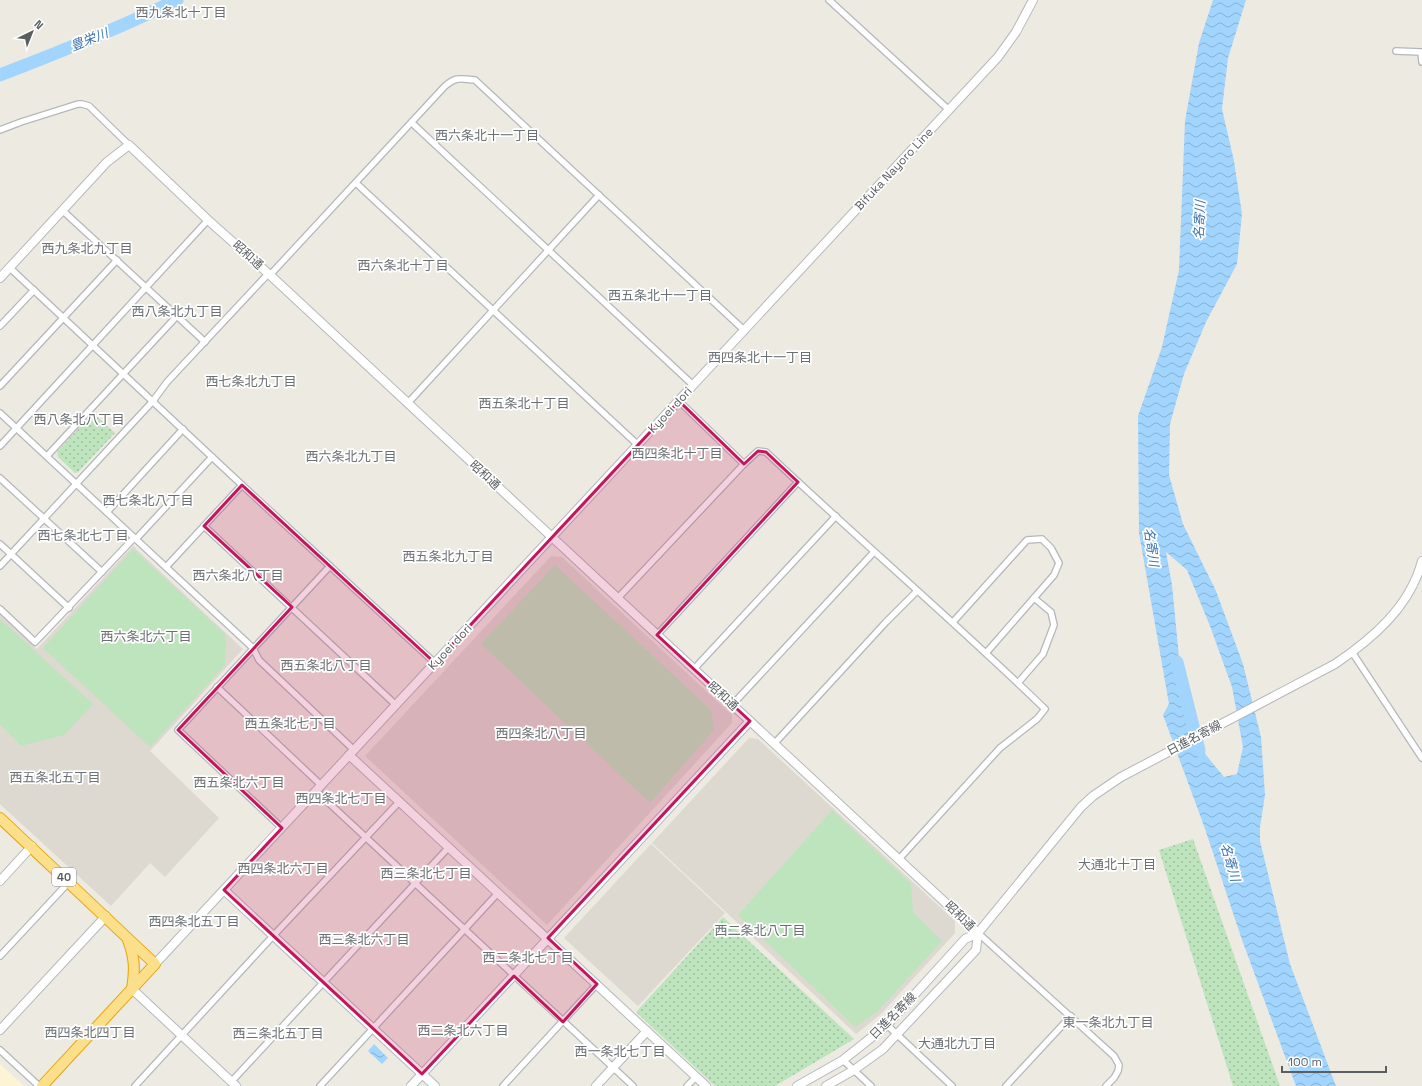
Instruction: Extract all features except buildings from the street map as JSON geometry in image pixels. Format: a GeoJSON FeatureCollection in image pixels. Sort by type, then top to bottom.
{"type":"FeatureCollection","features":[{"type":"Feature","properties":{"kind":"highway","name":"40"},"geometry":{"type":"LineString","coordinates":[[0,818],[32,846],[155,964]]}},
{"type":"Feature","properties":{"kind":"highway"},"geometry":{"type":"LineString","coordinates":[[128,938],[133,954],[135,968],[132,989]]}},
{"type":"Feature","properties":{"kind":"highway"},"geometry":{"type":"LineString","coordinates":[[42,1086],[155,964]]}},
{"type":"Feature","properties":{"kind":"street"},"geometry":{"type":"LineString","coordinates":[[829,0],[949,110]]}},
{"type":"Feature","properties":{"kind":"street","name":"Bifuka Nayoro Line"},"geometry":{"type":"LineString","coordinates":[[745,331],[998,57],[1016,32],[1034,0]]}},
{"type":"Feature","properties":{"kind":"street"},"geometry":{"type":"LineString","coordinates":[[1396,51],[1421,52],[1422,62]]}},
{"type":"Feature","properties":{"kind":"street"},"geometry":{"type":"LineString","coordinates":[[0,566],[153,401],[167,382],[453,80],[475,80],[745,331]]}},
{"type":"Feature","properties":{"kind":"street"},"geometry":{"type":"LineString","coordinates":[[0,130],[42,115],[82,104],[89,106],[129,145],[108,162],[0,278]]}},
{"type":"Feature","properties":{"kind":"street"},"geometry":{"type":"LineString","coordinates":[[412,123],[693,385]]}},
{"type":"Feature","properties":{"kind":"street","name":"昭和通"},"geometry":{"type":"LineString","coordinates":[[129,145],[208,220],[269,274],[978,933]]}},
{"type":"Feature","properties":{"kind":"street"},"geometry":{"type":"LineString","coordinates":[[356,184],[638,445]]}},
{"type":"Feature","properties":{"kind":"street"},"geometry":{"type":"LineString","coordinates":[[408,403],[599,195]]}},
{"type":"Feature","properties":{"kind":"street"},"geometry":{"type":"LineString","coordinates":[[62,210],[205,342]]}},
{"type":"Feature","properties":{"kind":"street"},"geometry":{"type":"LineString","coordinates":[[0,446],[208,220]]}},
{"type":"Feature","properties":{"kind":"street"},"geometry":{"type":"LineString","coordinates":[[0,386],[117,260]]}},
{"type":"Feature","properties":{"kind":"street"},"geometry":{"type":"LineString","coordinates":[[10,268],[435,663]]}},
{"type":"Feature","properties":{"kind":"street"},"geometry":{"type":"LineString","coordinates":[[0,326],[34,290]]}},
{"type":"Feature","properties":{"kind":"street"},"geometry":{"type":"LineString","coordinates":[[47,456],[177,316]]}},
{"type":"Feature","properties":{"kind":"street","name":"Kyoei dori"},"geometry":{"type":"LineString","coordinates":[[155,964],[693,385],[745,331]]}},
{"type":"Feature","properties":{"kind":"street"},"geometry":{"type":"LineString","coordinates":[[679,401],[744,464]]}},
{"type":"Feature","properties":{"kind":"street"},"geometry":{"type":"LineString","coordinates":[[0,413],[253,648],[259,660],[400,801],[706,1086]]}},
{"type":"Feature","properties":{"kind":"street"},"geometry":{"type":"LineString","coordinates":[[107,512],[183,429]]}},
{"type":"Feature","properties":{"kind":"street"},"geometry":{"type":"LineString","coordinates":[[617,599],[758,451],[766,452],[874,552],[953,622],[1045,709],[1037,719],[1000,748],[899,859]]}},
{"type":"Feature","properties":{"kind":"street"},"geometry":{"type":"LineString","coordinates":[[0,609],[35,642],[212,457]]}},
{"type":"Feature","properties":{"kind":"street"},"geometry":{"type":"LineString","coordinates":[[0,478],[102,572]]}},
{"type":"Feature","properties":{"kind":"street"},"geometry":{"type":"LineString","coordinates":[[657,635],[798,482]]}},
{"type":"Feature","properties":{"kind":"street"},"geometry":{"type":"LineString","coordinates":[[166,567],[242,485]]}},
{"type":"Feature","properties":{"kind":"street"},"geometry":{"type":"LineString","coordinates":[[694,669],[836,516]]}},
{"type":"Feature","properties":{"kind":"street"},"geometry":{"type":"LineString","coordinates":[[204,526],[396,705]]}},
{"type":"Feature","properties":{"kind":"street"},"geometry":{"type":"LineString","coordinates":[[953,622],[1027,540],[1042,540],[1051,548],[1059,563],[1054,575],[986,653]]}},
{"type":"Feature","properties":{"kind":"street"},"geometry":{"type":"LineString","coordinates":[[0,544],[69,608]]}},
{"type":"Feature","properties":{"kind":"street"},"geometry":{"type":"LineString","coordinates":[[732,705],[874,552]]}},
{"type":"Feature","properties":{"kind":"street","name":"日進名寄線"},"geometry":{"type":"LineString","coordinates":[[797,1086],[843,1060],[886,1025],[965,939],[978,933],[1081,807],[1093,796],[1121,777],[1335,664],[1375,635],[1391,617],[1411,588],[1422,564]]}},
{"type":"Feature","properties":{"kind":"street"},"geometry":{"type":"LineString","coordinates":[[282,828],[178,730],[330,566]]}},
{"type":"Feature","properties":{"kind":"street"},"geometry":{"type":"LineString","coordinates":[[774,744],[872,636],[918,591]]}},
{"type":"Feature","properties":{"kind":"street"},"geometry":{"type":"LineString","coordinates":[[1018,683],[1043,654],[1054,625],[1050,612],[1034,598]]}},
{"type":"Feature","properties":{"kind":"street"},"geometry":{"type":"LineString","coordinates":[[1352,652],[1422,758]]}},
{"type":"Feature","properties":{"kind":"street"},"geometry":{"type":"LineString","coordinates":[[217,687],[367,838],[633,1086]]}},
{"type":"Feature","properties":{"kind":"street"},"geometry":{"type":"LineString","coordinates":[[411,1086],[750,721]]}},
{"type":"Feature","properties":{"kind":"street"},"geometry":{"type":"LineString","coordinates":[[135,1086],[400,801]]}},
{"type":"Feature","properties":{"kind":"street"},"geometry":{"type":"LineString","coordinates":[[0,881],[32,846]]}},
{"type":"Feature","properties":{"kind":"street"},"geometry":{"type":"LineString","coordinates":[[132,989],[232,1084],[449,847]]}},
{"type":"Feature","properties":{"kind":"street"},"geometry":{"type":"LineString","coordinates":[[0,956],[69,881]]}},
{"type":"Feature","properties":{"kind":"street"},"geometry":{"type":"LineString","coordinates":[[224,890],[435,1086]]}},
{"type":"Feature","properties":{"kind":"street"},"geometry":{"type":"LineString","coordinates":[[320,1086],[498,893]]}},
{"type":"Feature","properties":{"kind":"street"},"geometry":{"type":"LineString","coordinates":[[0,1030],[106,916]]}},
{"type":"Feature","properties":{"kind":"street"},"geometry":{"type":"LineString","coordinates":[[978,933],[1114,1056],[1119,1066],[1118,1071],[1114,1078],[1106,1086]]}},
{"type":"Feature","properties":{"kind":"street","name":"日進名寄線"},"geometry":{"type":"LineString","coordinates":[[826,1086],[854,1070],[883,1049],[976,950],[978,933]]}},
{"type":"Feature","properties":{"kind":"street"},"geometry":{"type":"LineString","coordinates":[[503,1086],[597,984]]}},
{"type":"Feature","properties":{"kind":"street"},"geometry":{"type":"LineString","coordinates":[[1006,1086],[1071,1016]]}},
{"type":"Feature","properties":{"kind":"street"},"geometry":{"type":"LineString","coordinates":[[886,1025],[952,1086]]}},
{"type":"Feature","properties":{"kind":"street"},"geometry":{"type":"LineString","coordinates":[[596,1086],[647,1031]]}},
{"type":"Feature","properties":{"kind":"street"},"geometry":{"type":"LineString","coordinates":[[0,1050],[39,1086]]}},
{"type":"Feature","properties":{"kind":"street"},"geometry":{"type":"LineString","coordinates":[[843,1060],[872,1086]]}},
{"type":"Feature","properties":{"kind":"street"},"geometry":{"type":"LineString","coordinates":[[687,1086],[696,1077]]}},
{"type":"Feature","properties":{"kind":"highlighted area"},"geometry":{"type":"Polygon","coordinates":[[[679,401],[744,464],[758,451],[766,452],[798,482],[657,635],[750,721],[548,938],[597,984],[563,1022],[514,976],[422,1074],[224,890],[282,828],[178,730],[292,607],[204,526],[242,485],[435,663],[679,401]]]}},
{"type":"Feature","properties":{"kind":"shaded area"},"geometry":{"type":"Polygon","coordinates":[[[133,546],[243,649],[150,751],[219,818],[165,877],[150,863],[111,906],[0,804],[0,614],[37,649],[133,546]]]}},
{"type":"Feature","properties":{"kind":"shaded area"},"geometry":{"type":"Polygon","coordinates":[[[551,556],[562,557],[732,715],[732,723],[547,925],[365,756],[551,556]]]}},
{"type":"Feature","properties":{"kind":"shaded area"},"geometry":{"type":"Polygon","coordinates":[[[749,738],[758,739],[955,921],[955,933],[880,1015],[856,1034],[652,843],[749,738]]]}},
{"type":"Feature","properties":{"kind":"shaded area"},"geometry":{"type":"Polygon","coordinates":[[[651,844],[725,913],[638,1006],[564,938],[651,844]]]}},
{"type":"Feature","properties":{"kind":"shaded area"},"geometry":{"type":"Polygon","coordinates":[[[0,1064],[24,1086],[0,1086],[0,1064]]]}},
{"type":"Feature","properties":{"kind":"green space"},"geometry":{"type":"Polygon","coordinates":[[[93,413],[115,433],[78,472],[75,473],[58,457],[57,452],[93,413]]]}},
{"type":"Feature","properties":{"kind":"green space"},"geometry":{"type":"Polygon","coordinates":[[[133,549],[226,635],[225,665],[150,747],[43,648],[133,549]]]}},
{"type":"Feature","properties":{"kind":"green space"},"geometry":{"type":"Polygon","coordinates":[[[555,565],[711,710],[714,730],[650,803],[481,644],[555,565]]]}},
{"type":"Feature","properties":{"kind":"green space"},"geometry":{"type":"Polygon","coordinates":[[[0,619],[93,704],[64,735],[21,746],[0,724],[0,619]]]}},
{"type":"Feature","properties":{"kind":"green space"},"geometry":{"type":"Polygon","coordinates":[[[832,810],[911,884],[913,912],[942,941],[877,1012],[855,1027],[738,915],[832,810]]]}},
{"type":"Feature","properties":{"kind":"green space"},"geometry":{"type":"Polygon","coordinates":[[[1193,839],[1280,1086],[1233,1086],[1159,850],[1193,839]]]}},
{"type":"Feature","properties":{"kind":"green space"},"geometry":{"type":"Polygon","coordinates":[[[723,917],[854,1039],[775,1086],[715,1086],[636,1012],[723,917]]]}},
{"type":"Feature","properties":{"kind":"water"},"geometry":{"type":"Polygon","coordinates":[[[1213,0],[1246,0],[1228,58],[1222,109],[1234,161],[1242,214],[1237,264],[1206,322],[1184,374],[1170,424],[1169,475],[1183,524],[1216,591],[1243,664],[1261,737],[1265,795],[1260,827],[1260,841],[1290,964],[1336,1086],[1296,1086],[1242,940],[1204,826],[1163,715],[1169,704],[1139,533],[1138,416],[1162,347],[1179,270],[1185,121],[1199,43],[1213,0]],[[1166,552],[1172,585],[1185,719],[1206,755],[1224,777],[1237,774],[1243,747],[1232,687],[1210,626],[1187,570],[1166,552]]]}},
{"type":"Feature","properties":{"kind":"water"},"geometry":{"type":"Polygon","coordinates":[[[374,1044],[388,1058],[382,1064],[368,1051],[374,1044]]]}},
{"type":"Feature","properties":{"kind":"waterway","name":"豊栄川"},"geometry":{"type":"LineString","coordinates":[[0,75],[90,39],[177,0]]}},
{"type":"Feature","properties":{"kind":"waterway","name":"名寄川"},"geometry":{"type":"LineString","coordinates":[[1177,662],[1199,750]]}},
{"type":"Feature","properties":{"kind":"district","name":"西九条北十丁目"},"geometry":{"type":"Point","coordinates":[181,12]}},
{"type":"Feature","properties":{"kind":"district","name":"西六条北十一丁目"},"geometry":{"type":"Point","coordinates":[487,135]}},
{"type":"Feature","properties":{"kind":"district","name":"西九条北九丁目"},"geometry":{"type":"Point","coordinates":[87,248]}},
{"type":"Feature","properties":{"kind":"district","name":"西六条北十丁目"},"geometry":{"type":"Point","coordinates":[403,265]}},
{"type":"Feature","properties":{"kind":"district","name":"西五条北十一丁目"},"geometry":{"type":"Point","coordinates":[660,295]}},
{"type":"Feature","properties":{"kind":"district","name":"西八条北九丁目"},"geometry":{"type":"Point","coordinates":[177,311]}},
{"type":"Feature","properties":{"kind":"district","name":"西四条北十一丁目"},"geometry":{"type":"Point","coordinates":[760,357]}},
{"type":"Feature","properties":{"kind":"district","name":"西七条北九丁目"},"geometry":{"type":"Point","coordinates":[251,381]}},
{"type":"Feature","properties":{"kind":"district","name":"西五条北十丁目"},"geometry":{"type":"Point","coordinates":[524,403]}},
{"type":"Feature","properties":{"kind":"district","name":"西八条北八丁目"},"geometry":{"type":"Point","coordinates":[79,419]}},
{"type":"Feature","properties":{"kind":"district","name":"西四条北十丁目"},"geometry":{"type":"Point","coordinates":[677,453]}},
{"type":"Feature","properties":{"kind":"district","name":"西六条北九丁目"},"geometry":{"type":"Point","coordinates":[351,456]}},
{"type":"Feature","properties":{"kind":"district","name":"西七条北八丁目"},"geometry":{"type":"Point","coordinates":[148,500]}},
{"type":"Feature","properties":{"kind":"district","name":"西七条北七丁目"},"geometry":{"type":"Point","coordinates":[83,535]}},
{"type":"Feature","properties":{"kind":"district","name":"西五条北九丁目"},"geometry":{"type":"Point","coordinates":[448,556]}},
{"type":"Feature","properties":{"kind":"district","name":"西六条北八丁目"},"geometry":{"type":"Point","coordinates":[238,575]}},
{"type":"Feature","properties":{"kind":"district","name":"西六条北六丁目"},"geometry":{"type":"Point","coordinates":[146,636]}},
{"type":"Feature","properties":{"kind":"district","name":"西五条北八丁目"},"geometry":{"type":"Point","coordinates":[326,665]}},
{"type":"Feature","properties":{"kind":"district","name":"西五条北七丁目"},"geometry":{"type":"Point","coordinates":[290,723]}},
{"type":"Feature","properties":{"kind":"district","name":"西四条北八丁目"},"geometry":{"type":"Point","coordinates":[541,733]}},
{"type":"Feature","properties":{"kind":"district","name":"西五条北五丁目"},"geometry":{"type":"Point","coordinates":[55,777]}},
{"type":"Feature","properties":{"kind":"district","name":"西五条北六丁目"},"geometry":{"type":"Point","coordinates":[239,782]}},
{"type":"Feature","properties":{"kind":"district","name":"西四条北七丁目"},"geometry":{"type":"Point","coordinates":[341,798]}},
{"type":"Feature","properties":{"kind":"district","name":"大通北十丁目"},"geometry":{"type":"Point","coordinates":[1117,864]}},
{"type":"Feature","properties":{"kind":"district","name":"西四条北六丁目"},"geometry":{"type":"Point","coordinates":[283,868]}},
{"type":"Feature","properties":{"kind":"district","name":"西三条北七丁目"},"geometry":{"type":"Point","coordinates":[426,873]}},
{"type":"Feature","properties":{"kind":"district","name":"西四条北五丁目"},"geometry":{"type":"Point","coordinates":[194,921]}},
{"type":"Feature","properties":{"kind":"district","name":"西二条北八丁目"},"geometry":{"type":"Point","coordinates":[760,930]}},
{"type":"Feature","properties":{"kind":"district","name":"西三条北六丁目"},"geometry":{"type":"Point","coordinates":[364,939]}},
{"type":"Feature","properties":{"kind":"district","name":"西二条北七丁目"},"geometry":{"type":"Point","coordinates":[528,957]}},
{"type":"Feature","properties":{"kind":"district","name":"東一条北九丁目"},"geometry":{"type":"Point","coordinates":[1108,1022]}},
{"type":"Feature","properties":{"kind":"district","name":"西二条北六丁目"},"geometry":{"type":"Point","coordinates":[463,1030]}},
{"type":"Feature","properties":{"kind":"district","name":"西四条北四丁目"},"geometry":{"type":"Point","coordinates":[90,1032]}},
{"type":"Feature","properties":{"kind":"district","name":"西三条北五丁目"},"geometry":{"type":"Point","coordinates":[278,1033]}},
{"type":"Feature","properties":{"kind":"district","name":"大通北九丁目"},"geometry":{"type":"Point","coordinates":[957,1043]}},
{"type":"Feature","properties":{"kind":"district","name":"西一条北七丁目"},"geometry":{"type":"Point","coordinates":[620,1051]}}]}
